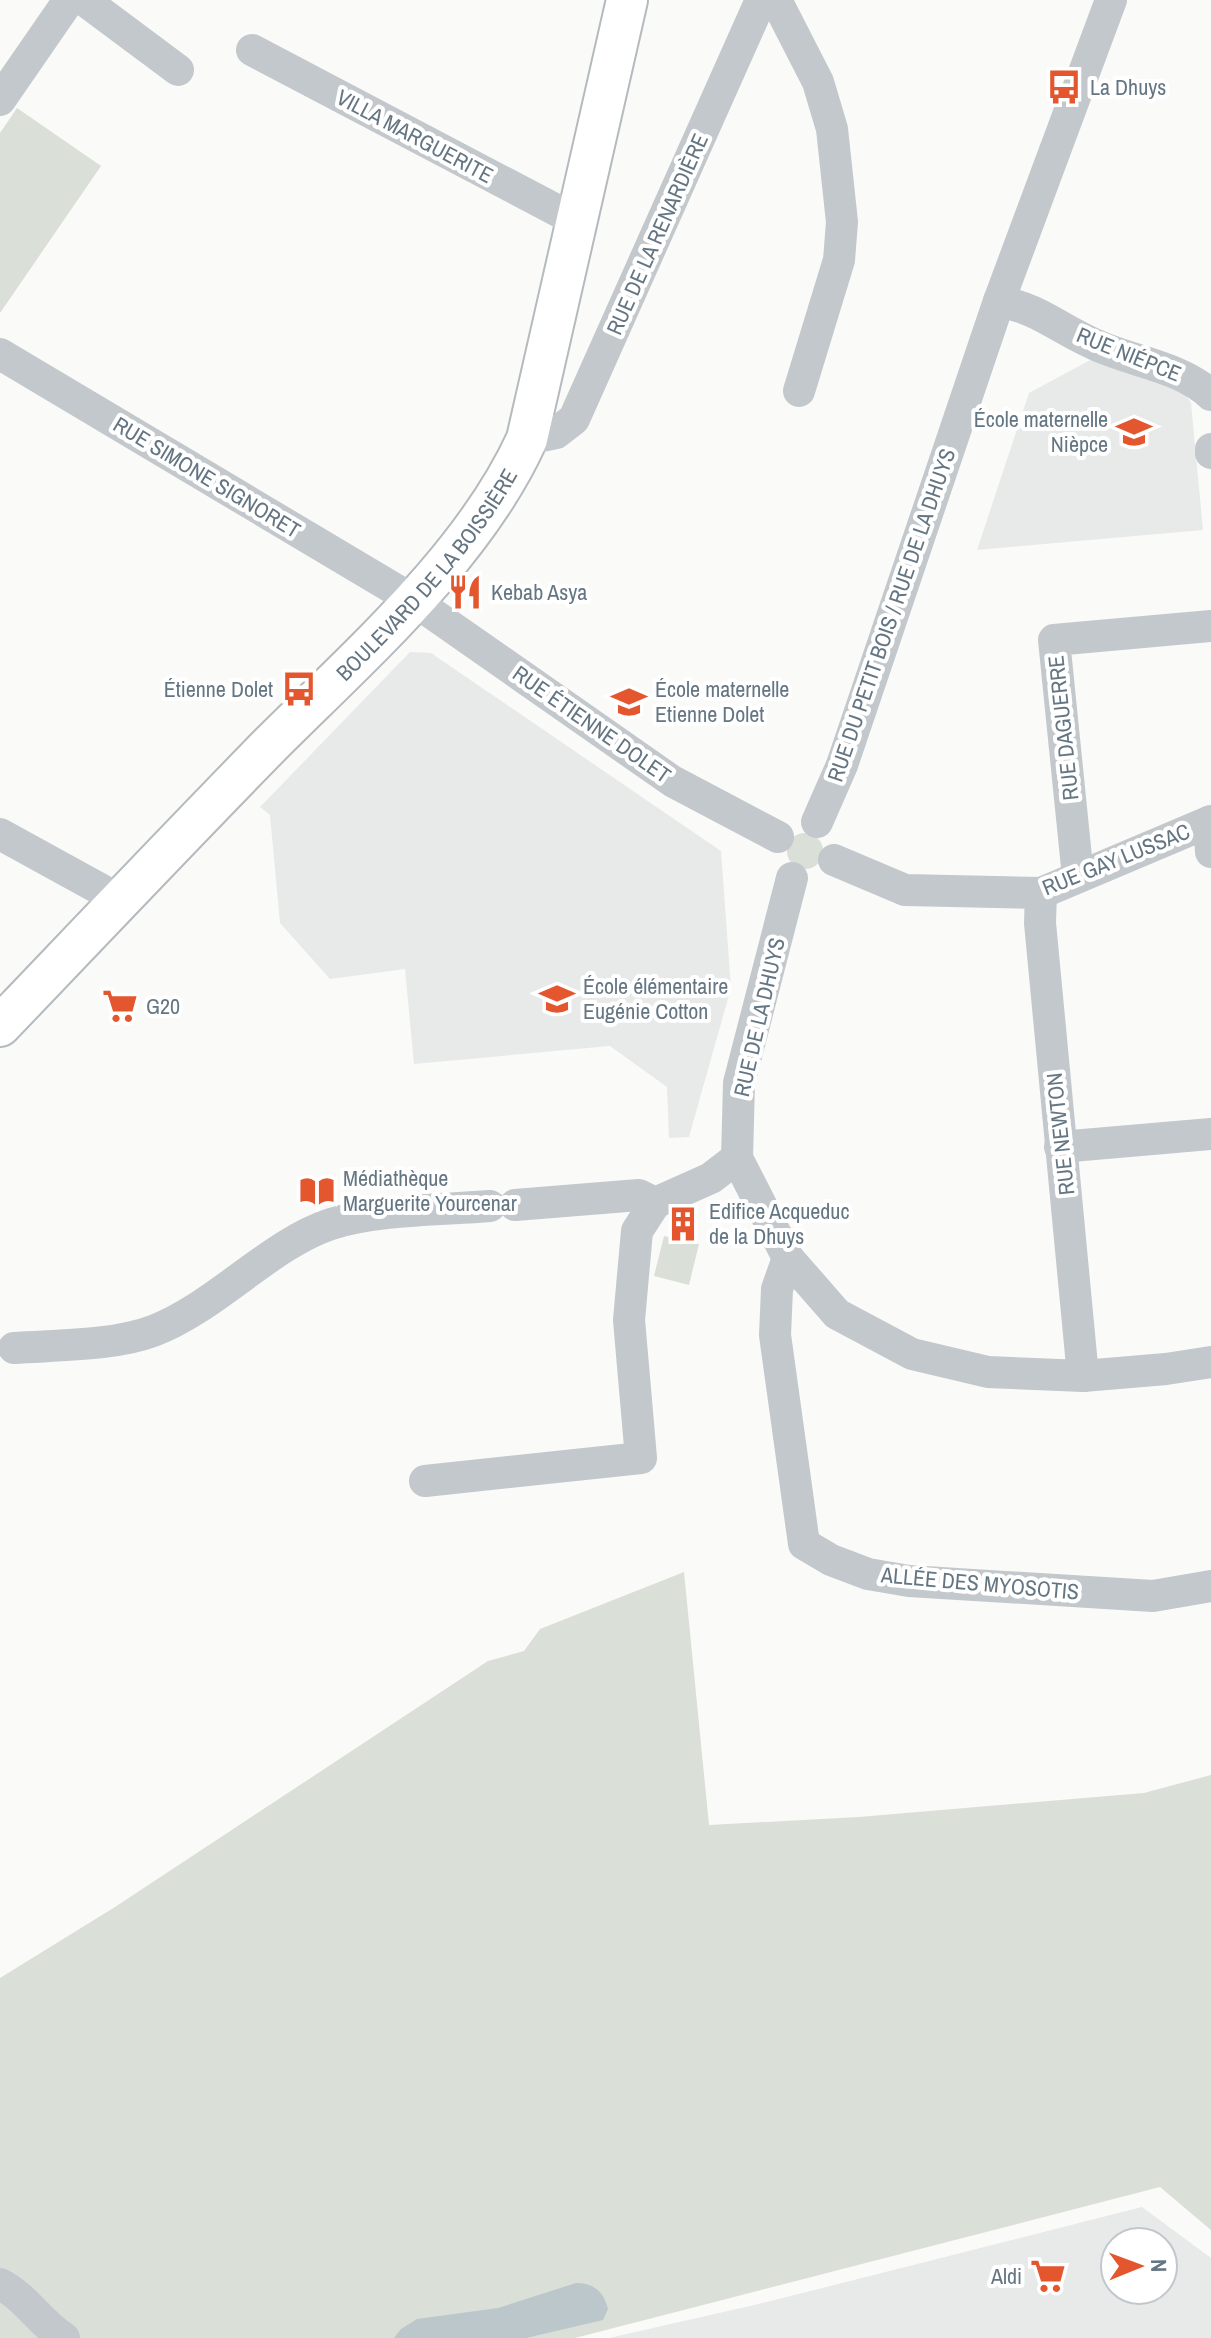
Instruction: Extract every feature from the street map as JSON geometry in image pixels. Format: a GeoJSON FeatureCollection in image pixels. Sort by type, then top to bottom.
{"type":"FeatureCollection","features":[{"type":"Feature","properties":{"kind":"main road","name":"BOULEVARD DE LA BOISSIÈRE"},"geometry":{"type":"LineString","coordinates":[[0,1026],[413,600],[510,476],[527,439],[627,0]]}},
{"type":"Feature","properties":{"kind":"street"},"geometry":{"type":"LineString","coordinates":[[0,100],[69,0]]}},
{"type":"Feature","properties":{"kind":"street"},"geometry":{"type":"LineString","coordinates":[[84,0],[178,70]]}},
{"type":"Feature","properties":{"kind":"street","name":"RUE DE LA RENARDIÈRE"},"geometry":{"type":"LineString","coordinates":[[527,439],[556,433],[574,419],[761,0]]}},
{"type":"Feature","properties":{"kind":"street"},"geometry":{"type":"LineString","coordinates":[[776,0],[818,82],[832,129],[842,222],[839,260],[799,391]]}},
{"type":"Feature","properties":{"kind":"street","name":"RUE DU PETIT BOIS / RUE DE LA DHUYS"},"geometry":{"type":"LineString","coordinates":[[817,822],[842,765],[999,301],[1111,0]]}},
{"type":"Feature","properties":{"kind":"street","name":"VILLA MARGUERITE"},"geometry":{"type":"LineString","coordinates":[[252,50],[577,221]]}},
{"type":"Feature","properties":{"kind":"street","name":"RUE NIÉPCE"},"geometry":{"type":"LineString","coordinates":[[999,301],[1025,307],[1094,344],[1196,381],[1211,395]]}},
{"type":"Feature","properties":{"kind":"street","name":"RUE SIMONE SIGNORET"},"geometry":{"type":"LineString","coordinates":[[0,354],[413,600]]}},
{"type":"Feature","properties":{"kind":"street","name":"RUE ÉTIENNE DOLET"},"geometry":{"type":"LineString","coordinates":[[413,600],[672,781],[778,837]]}},
{"type":"Feature","properties":{"kind":"street","name":"RUE DAGUERRE"},"geometry":{"type":"LineString","coordinates":[[1078,877],[1054,640],[1211,626]]}},
{"type":"Feature","properties":{"kind":"street"},"geometry":{"type":"LineString","coordinates":[[808,820],[817,822],[825,827],[835,842],[834,860],[822,876],[812,881],[792,878],[778,865],[775,856],[778,837],[791,824],[808,820]]}},
{"type":"Feature","properties":{"kind":"street","name":"RUE GAY LUSSAC"},"geometry":{"type":"LineString","coordinates":[[834,860],[905,890],[1041,893],[1078,877],[1210,832]]}},
{"type":"Feature","properties":{"kind":"street"},"geometry":{"type":"LineString","coordinates":[[0,834],[120,900]]}},
{"type":"Feature","properties":{"kind":"street","name":"RUE DE LA DHUYS"},"geometry":{"type":"LineString","coordinates":[[737,1158],[739,1083],[792,878]]}},
{"type":"Feature","properties":{"kind":"street","name":"RUE NEWTON"},"geometry":{"type":"LineString","coordinates":[[1041,893],[1040,923],[1083,1376]]}},
{"type":"Feature","properties":{"kind":"street"},"geometry":{"type":"LineString","coordinates":[[1060,1147],[1211,1134]]}},
{"type":"Feature","properties":{"kind":"street"},"geometry":{"type":"LineString","coordinates":[[425,1481],[641,1458],[629,1320],[637,1231],[655,1203],[711,1178],[737,1158],[788,1258],[837,1314],[912,1354],[988,1372],[1083,1376],[1211,1362]]}},
{"type":"Feature","properties":{"kind":"street"},"geometry":{"type":"LineString","coordinates":[[14,1348],[121,1339],[154,1331],[200,1306],[297,1241],[331,1224],[367,1216],[639,1195],[655,1203]]}},
{"type":"Feature","properties":{"kind":"street","name":"ALLÉE DES MYOSOTIS"},"geometry":{"type":"LineString","coordinates":[[788,1258],[777,1289],[775,1335],[804,1544],[831,1560],[868,1574],[909,1581],[1153,1596],[1211,1586]]}},
{"type":"Feature","properties":{"kind":"street"},"geometry":{"type":"LineString","coordinates":[[0,2284],[27,2303],[64,2338]]}},
{"type":"Feature","properties":{"kind":"shaded area"},"geometry":{"type":"Polygon","coordinates":[[[17,108],[101,166],[0,313],[0,133],[17,108]]]}},
{"type":"Feature","properties":{"kind":"shaded area"},"geometry":{"type":"Polygon","coordinates":[[[1094,358],[1181,387],[1191,403],[1203,530],[977,550],[1029,393],[1094,358]]]}},
{"type":"Feature","properties":{"kind":"shaded area"},"geometry":{"type":"Polygon","coordinates":[[[410,652],[431,653],[721,851],[731,988],[689,1137],[669,1138],[667,1087],[610,1046],[414,1064],[405,969],[330,979],[280,923],[270,815],[260,807],[410,652]]]}},
{"type":"Feature","properties":{"kind":"shaded area"},"geometry":{"type":"Polygon","coordinates":[[[805,833],[818,838],[823,851],[818,864],[805,869],[792,864],[787,851],[792,838],[805,833]]]}},
{"type":"Feature","properties":{"kind":"shaded area"},"geometry":{"type":"Polygon","coordinates":[[[664,1236],[699,1244],[689,1285],[654,1276],[664,1236]]]}},
{"type":"Feature","properties":{"kind":"shaded area"},"geometry":{"type":"Polygon","coordinates":[[[684,1572],[709,1825],[859,1817],[1144,1793],[1211,1775],[1211,2230],[1160,2187],[575,2338],[0,2338],[0,1978],[115,1907],[488,1661],[524,1651],[540,1629],[684,1572]]]}},
{"type":"Feature","properties":{"kind":"shaded area"},"geometry":{"type":"Polygon","coordinates":[[[1142,2207],[1168,2226],[1099,2226],[1099,2306],[1179,2306],[1179,2234],[1211,2258],[1211,2338],[609,2338],[767,2302],[1142,2207]]]}},
{"type":"Feature","properties":{"kind":"shaded area"},"geometry":{"type":"Polygon","coordinates":[[[576,2283],[593,2287],[601,2293],[608,2309],[603,2320],[526,2338],[394,2338],[401,2329],[417,2319],[498,2308],[576,2283]]]}},
{"type":"Feature","properties":{"kind":"place","name":"La Dhuys"},"geometry":{"type":"Point","coordinates":[1064,87]}},
{"type":"Feature","properties":{"kind":"place","name":"École maternelle Nièpce"},"geometry":{"type":"Point","coordinates":[1134,432]}},
{"type":"Feature","properties":{"kind":"place","name":"Kebab Asya"},"geometry":{"type":"Point","coordinates":[465,592]}},
{"type":"Feature","properties":{"kind":"place","name":"Étienne Dolet"},"geometry":{"type":"Point","coordinates":[299,689]}},
{"type":"Feature","properties":{"kind":"place","name":"École maternelle Etienne Dolet"},"geometry":{"type":"Point","coordinates":[629,702]}},
{"type":"Feature","properties":{"kind":"place","name":"École élémentaire Eugénie Cotton"},"geometry":{"type":"Point","coordinates":[557,999]}},
{"type":"Feature","properties":{"kind":"place","name":"G20"},"geometry":{"type":"Point","coordinates":[120,1006]}},
{"type":"Feature","properties":{"kind":"place","name":"Médiathèque Marguerite Yourcenar"},"geometry":{"type":"Point","coordinates":[317,1191]}},
{"type":"Feature","properties":{"kind":"place","name":"Edifice Acqueduc de la Dhuys"},"geometry":{"type":"Point","coordinates":[683,1224]}},
{"type":"Feature","properties":{"kind":"place","name":"Aldi"},"geometry":{"type":"Point","coordinates":[1048,2276]}}]}
